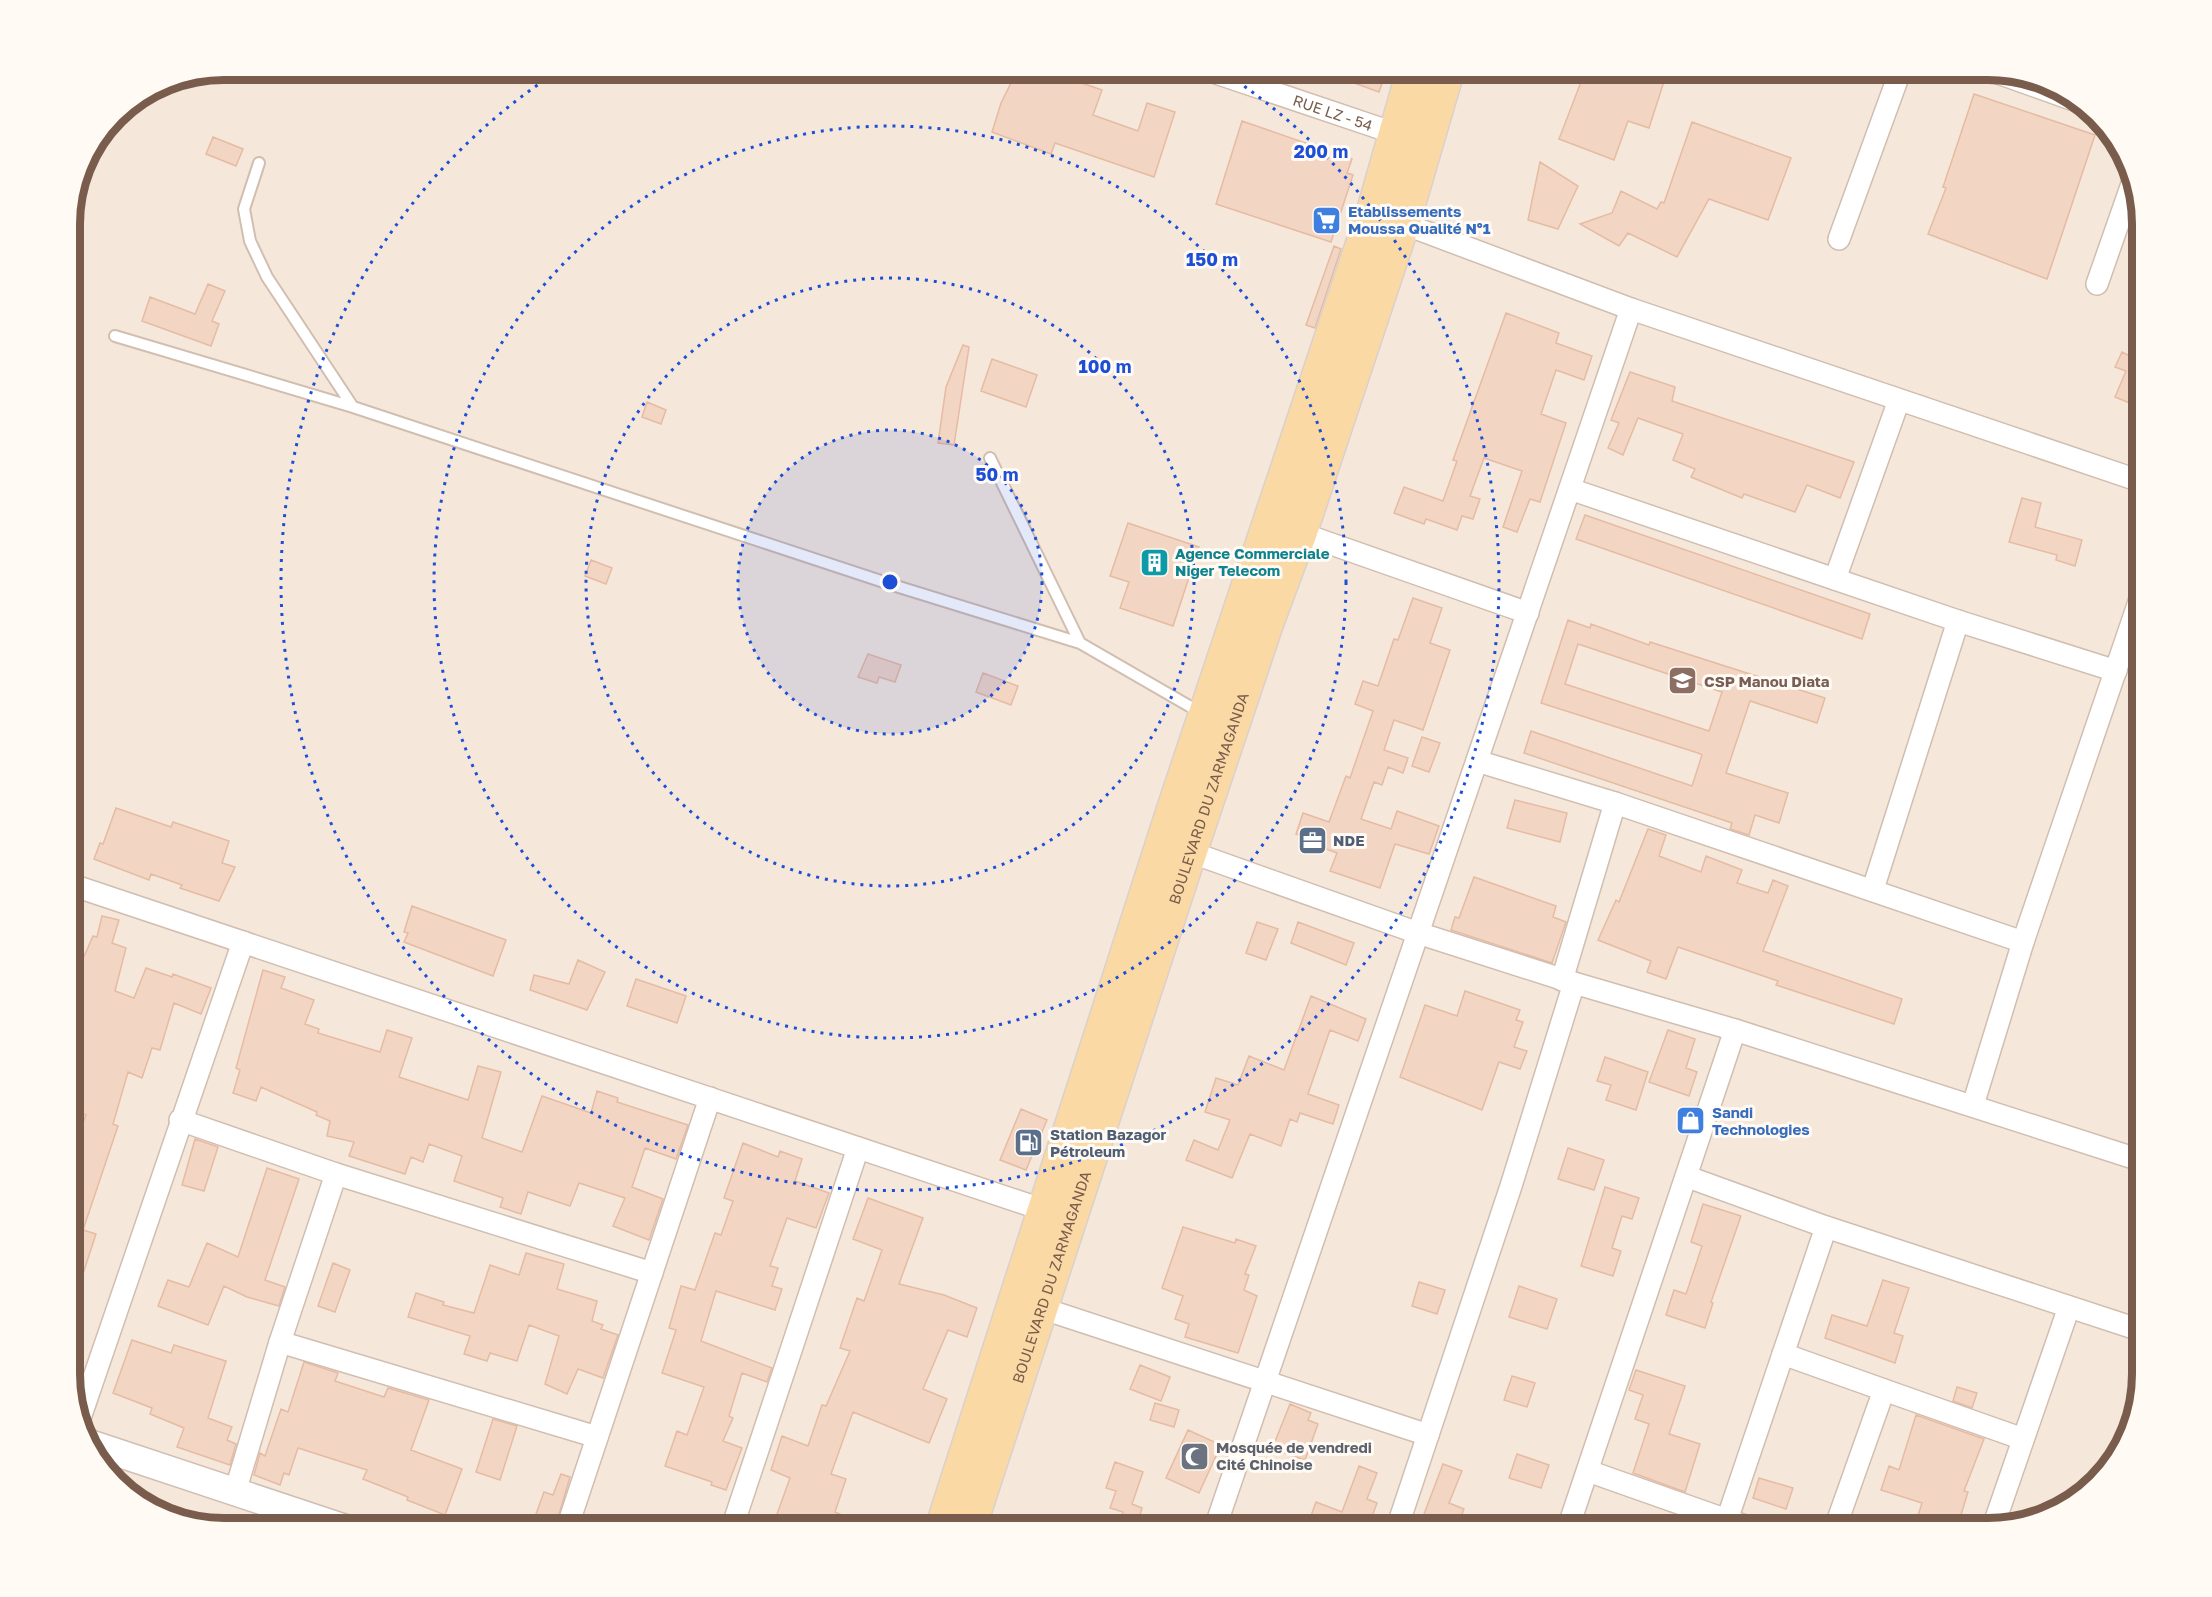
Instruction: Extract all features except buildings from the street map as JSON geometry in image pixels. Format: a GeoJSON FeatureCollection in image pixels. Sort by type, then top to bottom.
{"type":"FeatureCollection","features":[{"type":"Feature","properties":{"kind":"main road","name":"BOULEVARD DU ZARMAGANDA"},"geometry":{"type":"LineString","coordinates":[[945,1518],[1044,1210],[1076,1154],[1190,852],[1217,725],[1266,625],[1300,533],[1388,218],[1394,133],[1411,80]]}},
{"type":"Feature","properties":{"kind":"main road","name":"BOULEVARD DU ZARMAGANDA"},"geometry":{"type":"LineString","coordinates":[[972,1518],[1041,1308],[1076,1154],[1217,725],[1388,218],[1444,80]]}},
{"type":"Feature","properties":{"kind":"street","name":"RUE LZ - 54"},"geometry":{"type":"LineString","coordinates":[[1237,80],[1394,133]]}},
{"type":"Feature","properties":{"kind":"street"},"geometry":{"type":"LineString","coordinates":[[1839,239],[1897,80]]}},
{"type":"Feature","properties":{"kind":"street"},"geometry":{"type":"LineString","coordinates":[[2097,284],[2129,192]]}},
{"type":"Feature","properties":{"kind":"street"},"geometry":{"type":"LineString","coordinates":[[1388,218],[1631,309],[2133,479]]}},
{"type":"Feature","properties":{"kind":"street"},"geometry":{"type":"LineString","coordinates":[[1218,1518],[1631,309]]}},
{"type":"Feature","properties":{"kind":"street"},"geometry":{"type":"LineString","coordinates":[[1835,579],[1899,400]]}},
{"type":"Feature","properties":{"kind":"street"},"geometry":{"type":"LineString","coordinates":[[1570,489],[1958,621],[2116,671]]}},
{"type":"Feature","properties":{"kind":"street"},"geometry":{"type":"LineString","coordinates":[[1300,533],[1527,613]]}},
{"type":"Feature","properties":{"kind":"street"},"geometry":{"type":"LineString","coordinates":[[1973,1106],[2023,942],[2133,620]]}},
{"type":"Feature","properties":{"kind":"street"},"geometry":{"type":"LineString","coordinates":[[1873,889],[1958,621]]}},
{"type":"Feature","properties":{"kind":"street"},"geometry":{"type":"LineString","coordinates":[[1477,761],[1615,803],[2023,942]]}},
{"type":"Feature","properties":{"kind":"street"},"geometry":{"type":"LineString","coordinates":[[1400,1518],[1511,1186],[1615,803]]}},
{"type":"Feature","properties":{"kind":"street"},"geometry":{"type":"LineString","coordinates":[[1190,852],[1418,933],[1568,982],[1735,1029],[1973,1106],[2133,1153]]}},
{"type":"Feature","properties":{"kind":"street"},"geometry":{"type":"LineString","coordinates":[[80,892],[243,942],[1044,1210]]}},
{"type":"Feature","properties":{"kind":"street"},"geometry":{"type":"LineString","coordinates":[[83,1408],[180,1120],[243,942]]}},
{"type":"Feature","properties":{"kind":"street"},"geometry":{"type":"LineString","coordinates":[[1572,1518],[1688,1177],[1735,1029]]}},
{"type":"Feature","properties":{"kind":"street"},"geometry":{"type":"LineString","coordinates":[[570,1518],[710,1098]]}},
{"type":"Feature","properties":{"kind":"street"},"geometry":{"type":"LineString","coordinates":[[180,1120],[336,1174],[652,1273]]}},
{"type":"Feature","properties":{"kind":"street"},"geometry":{"type":"LineString","coordinates":[[735,1518],[858,1148]]}},
{"type":"Feature","properties":{"kind":"street"},"geometry":{"type":"LineString","coordinates":[[235,1492],[280,1342],[336,1174]]}},
{"type":"Feature","properties":{"kind":"street"},"geometry":{"type":"LineString","coordinates":[[1688,1177],[1826,1227],[2133,1328]]}},
{"type":"Feature","properties":{"kind":"street"},"geometry":{"type":"LineString","coordinates":[[1728,1518],[1826,1227]]}},
{"type":"Feature","properties":{"kind":"street"},"geometry":{"type":"LineString","coordinates":[[1996,1517],[2069,1307]]}},
{"type":"Feature","properties":{"kind":"street"},"geometry":{"type":"LineString","coordinates":[[1041,1308],[1428,1435]]}},
{"type":"Feature","properties":{"kind":"street"},"geometry":{"type":"LineString","coordinates":[[280,1342],[597,1437]]}},
{"type":"Feature","properties":{"kind":"street"},"geometry":{"type":"LineString","coordinates":[[1783,1354],[2023,1439]]}},
{"type":"Feature","properties":{"kind":"street"},"geometry":{"type":"LineString","coordinates":[[1839,1518],[1884,1390]]}},
{"type":"Feature","properties":{"kind":"street"},"geometry":{"type":"LineString","coordinates":[[100,1447],[314,1518]]}},
{"type":"Feature","properties":{"kind":"street"},"geometry":{"type":"LineString","coordinates":[[1588,1471],[1721,1518]]}},
{"type":"Feature","properties":{"kind":"lane"},"geometry":{"type":"LineString","coordinates":[[259,163],[244,209],[250,241],[267,277],[353,407]]}},
{"type":"Feature","properties":{"kind":"lane"},"geometry":{"type":"LineString","coordinates":[[114,336],[353,407],[899,587],[1080,642],[1217,725]]}},
{"type":"Feature","properties":{"kind":"lane"},"geometry":{"type":"LineString","coordinates":[[990,458],[1080,642]]}},
{"type":"Feature","properties":{"kind":"shaded area"},"geometry":{"type":"Polygon","coordinates":[[[1989,80],[2017,82],[2035,87],[2052,94],[2076,109],[2103,136],[2122,168],[2128,186],[2133,223],[2133,1374],[2125,1420],[2118,1437],[2103,1461],[2084,1482],[2052,1503],[2026,1513],[1989,1518],[223,1518],[195,1515],[177,1510],[160,1503],[136,1488],[109,1461],[94,1437],[84,1411],[80,1383],[80,214],[82,195],[90,168],[104,143],[122,122],[143,104],[168,90],[205,81],[1989,80]]]}},
{"type":"Feature","properties":{"kind":"place","name":"Etablissements Moussa Qualité N°1"},"geometry":{"type":"Point","coordinates":[1327,220]}},
{"type":"Feature","properties":{"kind":"place","name":"Agence Commerciale Niger Telecom"},"geometry":{"type":"Point","coordinates":[1154,562]}},
{"type":"Feature","properties":{"kind":"place","name":"CSP Manou Diata"},"geometry":{"type":"Point","coordinates":[1683,681]}},
{"type":"Feature","properties":{"kind":"place","name":"NDE"},"geometry":{"type":"Point","coordinates":[1312,840]}},
{"type":"Feature","properties":{"kind":"place","name":"Sandi Technologies"},"geometry":{"type":"Point","coordinates":[1691,1121]}},
{"type":"Feature","properties":{"kind":"place","name":"Station Bazagor Pétroleum"},"geometry":{"type":"Point","coordinates":[1029,1143]}},
{"type":"Feature","properties":{"kind":"place","name":"Mosquée de vendredi Cité Chinoise"},"geometry":{"type":"Point","coordinates":[1195,1456]}}]}
